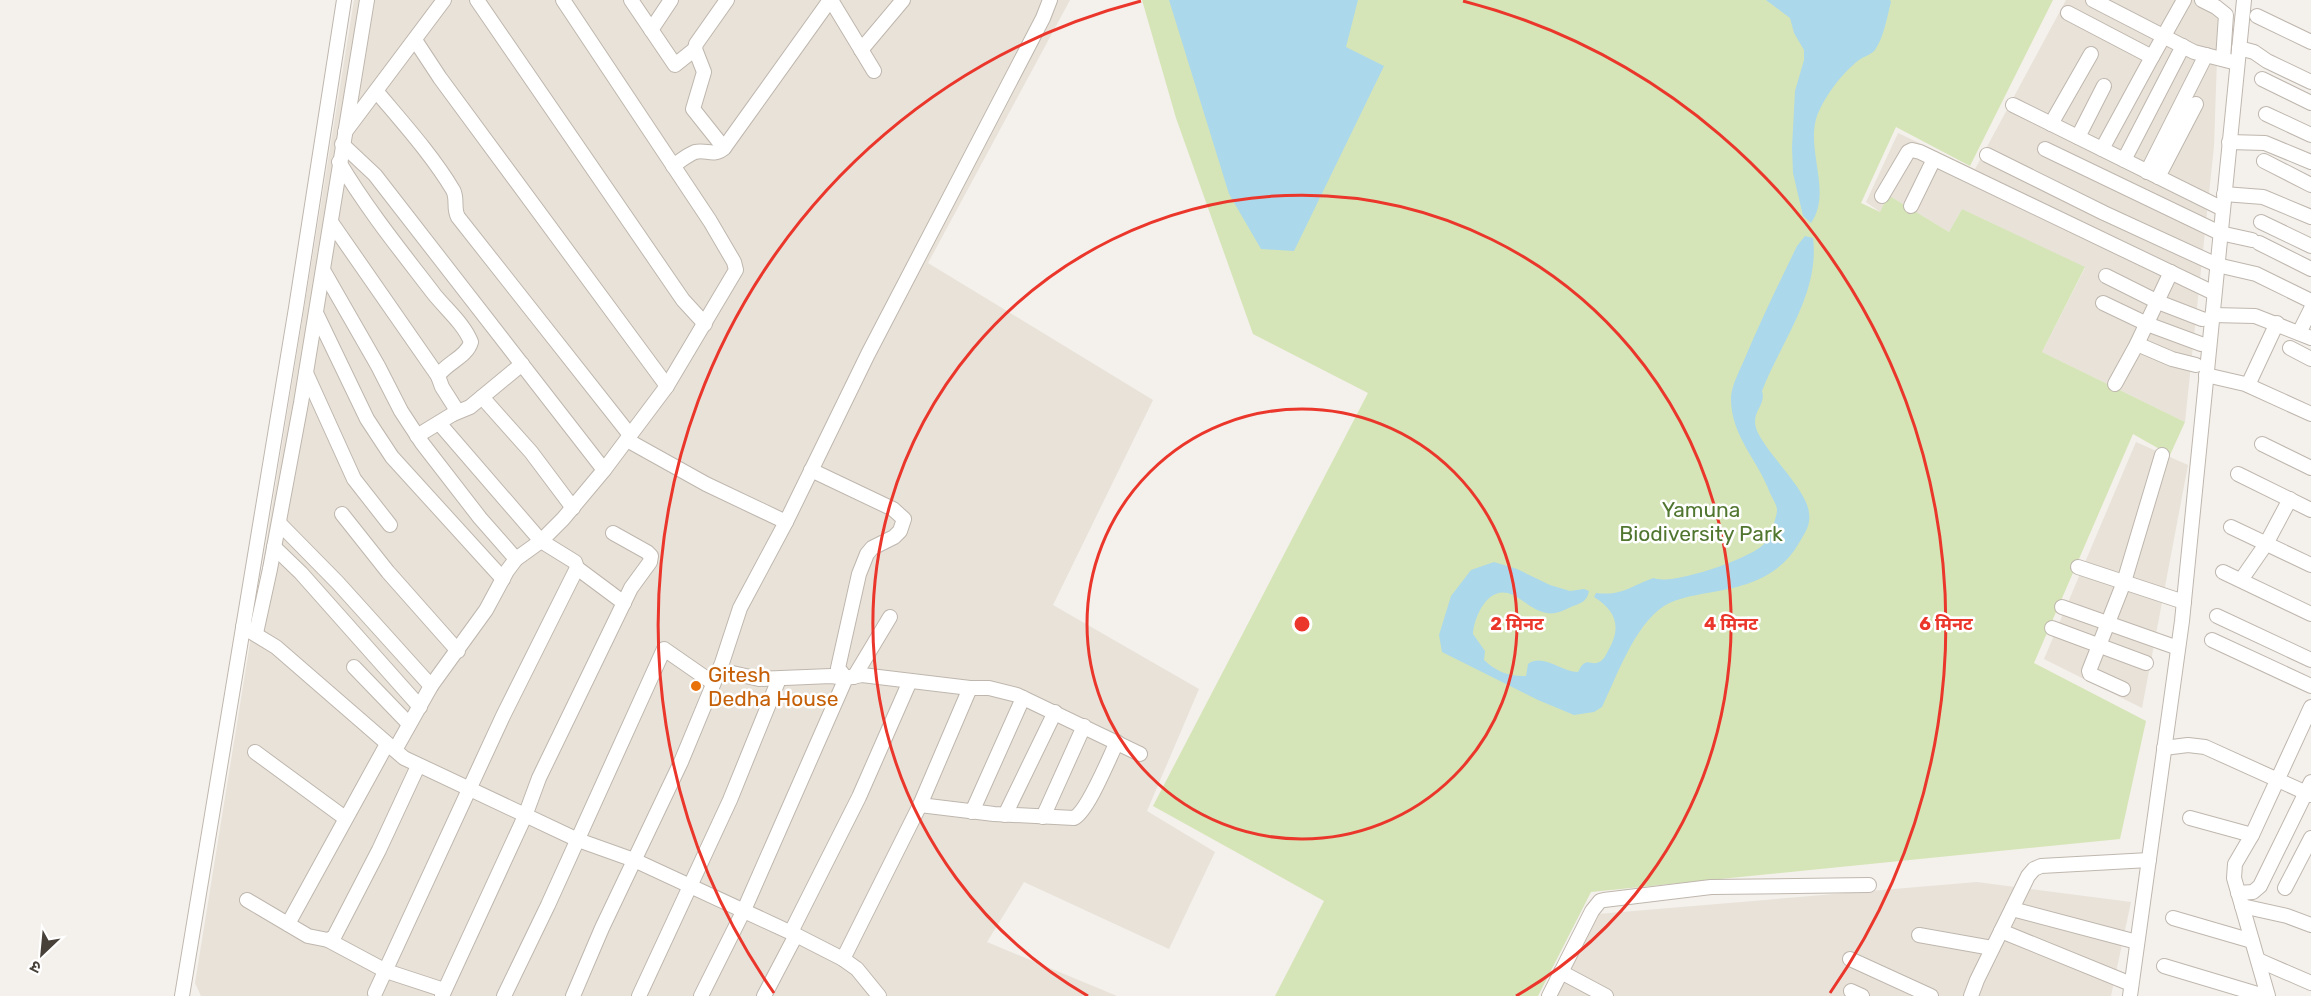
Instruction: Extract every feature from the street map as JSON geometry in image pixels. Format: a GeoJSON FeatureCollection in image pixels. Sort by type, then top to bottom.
{"type":"FeatureCollection","features":[{"type":"Feature","properties":{"kind":"street"},"geometry":{"type":"LineString","coordinates":[[182,996],[296,308],[344,0]]}},
{"type":"Feature","properties":{"kind":"street"},"geometry":{"type":"LineString","coordinates":[[256,633],[279,523],[317,315],[339,162],[367,0]]}},
{"type":"Feature","properties":{"kind":"street"},"geometry":{"type":"LineString","coordinates":[[343,139],[444,0]]}},
{"type":"Feature","properties":{"kind":"street"},"geometry":{"type":"LineString","coordinates":[[477,0],[683,300],[705,324]]}},
{"type":"Feature","properties":{"kind":"street"},"geometry":{"type":"LineString","coordinates":[[288,924],[345,818],[391,747],[409,724],[431,687],[486,610],[516,559],[541,541],[573,508],[604,470],[667,386],[736,270],[723,242],[562,0]]}},
{"type":"Feature","properties":{"kind":"street"},"geometry":{"type":"LineString","coordinates":[[631,0],[675,65],[695,49]]}},
{"type":"Feature","properties":{"kind":"street"},"geometry":{"type":"LineString","coordinates":[[651,30],[671,0]]}},
{"type":"Feature","properties":{"kind":"street"},"geometry":{"type":"LineString","coordinates":[[724,148],[693,109],[704,72],[695,49],[696,44],[727,0]]}},
{"type":"Feature","properties":{"kind":"street"},"geometry":{"type":"LineString","coordinates":[[861,50],[903,0]]}},
{"type":"Feature","properties":{"kind":"street"},"geometry":{"type":"LineString","coordinates":[[573,996],[602,928],[681,762],[716,676],[740,608],[786,522],[868,354],[1043,18],[1050,0]]}},
{"type":"Feature","properties":{"kind":"street"},"geometry":{"type":"LineString","coordinates":[[2093,0],[2193,52],[2237,63]]}},
{"type":"Feature","properties":{"kind":"street"},"geometry":{"type":"LineString","coordinates":[[2102,149],[2184,0]]}},
{"type":"Feature","properties":{"kind":"street"},"geometry":{"type":"LineString","coordinates":[[2202,0],[2226,15],[2223,59]]}},
{"type":"Feature","properties":{"kind":"street"},"geometry":{"type":"LineString","coordinates":[[2001,931],[2131,990],[2184,602],[2201,370],[2207,317],[2214,293],[2244,0]]}},
{"type":"Feature","properties":{"kind":"street"},"geometry":{"type":"LineString","coordinates":[[673,166],[697,151],[719,153],[724,148],[836,2],[873,71]]}},
{"type":"Feature","properties":{"kind":"street"},"geometry":{"type":"LineString","coordinates":[[2068,13],[2152,57]]}},
{"type":"Feature","properties":{"kind":"street"},"geometry":{"type":"LineString","coordinates":[[2257,16],[2311,42]]}},
{"type":"Feature","properties":{"kind":"street"},"geometry":{"type":"LineString","coordinates":[[415,40],[440,78],[667,386]]}},
{"type":"Feature","properties":{"kind":"street"},"geometry":{"type":"LineString","coordinates":[[2124,160],[2183,46]]}},
{"type":"Feature","properties":{"kind":"street"},"geometry":{"type":"LineString","coordinates":[[2239,48],[2254,52],[2267,61],[2311,82]]}},
{"type":"Feature","properties":{"kind":"street"},"geometry":{"type":"LineString","coordinates":[[2051,124],[2091,54]]}},
{"type":"Feature","properties":{"kind":"street"},"geometry":{"type":"LineString","coordinates":[[2153,174],[2206,55]]}},
{"type":"Feature","properties":{"kind":"street"},"geometry":{"type":"LineString","coordinates":[[2262,79],[2311,103]]}},
{"type":"Feature","properties":{"kind":"street"},"geometry":{"type":"LineString","coordinates":[[2078,137],[2104,86]]}},
{"type":"Feature","properties":{"kind":"street"},"geometry":{"type":"LineString","coordinates":[[377,92],[454,192],[455,211],[458,217],[629,437],[706,484],[786,522]]}},
{"type":"Feature","properties":{"kind":"street"},"geometry":{"type":"LineString","coordinates":[[2153,174],[2196,104]]}},
{"type":"Feature","properties":{"kind":"street"},"geometry":{"type":"LineString","coordinates":[[2013,105],[2223,209]]}},
{"type":"Feature","properties":{"kind":"street"},"geometry":{"type":"LineString","coordinates":[[2266,114],[2311,135]]}},
{"type":"Feature","properties":{"kind":"street"},"geometry":{"type":"LineString","coordinates":[[343,139],[375,175],[604,470]]}},
{"type":"Feature","properties":{"kind":"street"},"geometry":{"type":"LineString","coordinates":[[2229,142],[2263,143],[2311,162]]}},
{"type":"Feature","properties":{"kind":"street"},"geometry":{"type":"LineString","coordinates":[[2045,149],[2220,233],[2255,242],[2311,269]]}},
{"type":"Feature","properties":{"kind":"street"},"geometry":{"type":"LineString","coordinates":[[1882,196],[1908,152],[1912,150],[1920,152],[2214,293]]}},
{"type":"Feature","properties":{"kind":"street"},"geometry":{"type":"LineString","coordinates":[[1987,155],[2104,213],[2217,265],[2254,273],[2311,301]]}},
{"type":"Feature","properties":{"kind":"street"},"geometry":{"type":"LineString","coordinates":[[1911,206],[1934,159]]}},
{"type":"Feature","properties":{"kind":"street"},"geometry":{"type":"LineString","coordinates":[[2264,161],[2311,185]]}},
{"type":"Feature","properties":{"kind":"street"},"geometry":{"type":"LineString","coordinates":[[339,162],[365,203],[446,310],[468,334],[470,346],[438,376]]}},
{"type":"Feature","properties":{"kind":"street"},"geometry":{"type":"LineString","coordinates":[[2224,194],[2261,197],[2311,217]]}},
{"type":"Feature","properties":{"kind":"street"},"geometry":{"type":"LineString","coordinates":[[331,222],[438,376],[456,410],[453,414]]}},
{"type":"Feature","properties":{"kind":"street"},"geometry":{"type":"LineString","coordinates":[[2261,222],[2311,246]]}},
{"type":"Feature","properties":{"kind":"street"},"geometry":{"type":"LineString","coordinates":[[323,270],[417,436],[480,518],[516,559]]}},
{"type":"Feature","properties":{"kind":"street"},"geometry":{"type":"LineString","coordinates":[[2115,384],[2137,345],[2171,272]]}},
{"type":"Feature","properties":{"kind":"street"},"geometry":{"type":"LineString","coordinates":[[2106,276],[2158,302],[2207,317],[2251,316],[2277,323],[2305,335],[2311,309]]}},
{"type":"Feature","properties":{"kind":"street"},"geometry":{"type":"LineString","coordinates":[[2103,303],[2147,324],[2201,344]]}},
{"type":"Feature","properties":{"kind":"street"},"geometry":{"type":"LineString","coordinates":[[317,315],[367,419],[392,457],[503,579]]}},
{"type":"Feature","properties":{"kind":"street"},"geometry":{"type":"LineString","coordinates":[[2244,384],[2277,323]]}},
{"type":"Feature","properties":{"kind":"street"},"geometry":{"type":"LineString","coordinates":[[2137,345],[2244,384],[2311,414]]}},
{"type":"Feature","properties":{"kind":"street"},"geometry":{"type":"LineString","coordinates":[[2290,348],[2311,360]]}},
{"type":"Feature","properties":{"kind":"street"},"geometry":{"type":"LineString","coordinates":[[417,436],[470,406],[522,364]]}},
{"type":"Feature","properties":{"kind":"street"},"geometry":{"type":"LineString","coordinates":[[306,373],[354,479],[390,525]]}},
{"type":"Feature","properties":{"kind":"street"},"geometry":{"type":"LineString","coordinates":[[482,397],[531,452],[573,508]]}},
{"type":"Feature","properties":{"kind":"street"},"geometry":{"type":"LineString","coordinates":[[439,423],[541,541],[574,562],[577,568],[624,603]]}},
{"type":"Feature","properties":{"kind":"street"},"geometry":{"type":"LineString","coordinates":[[2262,444],[2311,468]]}},
{"type":"Feature","properties":{"kind":"street"},"geometry":{"type":"LineString","coordinates":[[2123,688],[2089,673],[2124,582],[2162,455]]}},
{"type":"Feature","properties":{"kind":"street"},"geometry":{"type":"LineString","coordinates":[[811,470],[893,509],[904,519],[900,531],[894,537],[872,548],[863,565],[838,668],[850,678]]}},
{"type":"Feature","properties":{"kind":"street"},"geometry":{"type":"LineString","coordinates":[[2238,474],[2311,510]]}},
{"type":"Feature","properties":{"kind":"street"},"geometry":{"type":"LineString","coordinates":[[2241,580],[2266,544],[2290,499]]}},
{"type":"Feature","properties":{"kind":"street"},"geometry":{"type":"LineString","coordinates":[[342,514],[388,572],[458,651]]}},
{"type":"Feature","properties":{"kind":"street"},"geometry":{"type":"LineString","coordinates":[[279,523],[338,583],[431,687]]}},
{"type":"Feature","properties":{"kind":"street"},"geometry":{"type":"LineString","coordinates":[[2231,527],[2311,565]]}},
{"type":"Feature","properties":{"kind":"street"},"geometry":{"type":"LineString","coordinates":[[247,900],[308,936],[328,940],[386,971],[443,993],[525,816],[539,778],[631,588],[650,562],[651,556],[613,533]]}},
{"type":"Feature","properties":{"kind":"street"},"geometry":{"type":"LineString","coordinates":[[274,547],[301,573],[420,707]]}},
{"type":"Feature","properties":{"kind":"street"},"geometry":{"type":"LineString","coordinates":[[2078,567],[2184,602]]}},
{"type":"Feature","properties":{"kind":"street"},"geometry":{"type":"LineString","coordinates":[[375,993],[508,707],[577,568]]}},
{"type":"Feature","properties":{"kind":"street"},"geometry":{"type":"LineString","coordinates":[[2223,572],[2311,614]]}},
{"type":"Feature","properties":{"kind":"street"},"geometry":{"type":"LineString","coordinates":[[2062,607],[2178,648]]}},
{"type":"Feature","properties":{"kind":"street"},"geometry":{"type":"LineString","coordinates":[[2217,615],[2311,660]]}},
{"type":"Feature","properties":{"kind":"street"},"geometry":{"type":"LineString","coordinates":[[701,996],[744,910],[850,678],[890,617]]}},
{"type":"Feature","properties":{"kind":"street"},"geometry":{"type":"LineString","coordinates":[[243,627],[276,646],[391,747],[418,766],[578,840],[634,860],[793,933],[843,959],[857,969],[879,996]]}},
{"type":"Feature","properties":{"kind":"street"},"geometry":{"type":"LineString","coordinates":[[2052,628],[2146,663]]}},
{"type":"Feature","properties":{"kind":"street"},"geometry":{"type":"LineString","coordinates":[[2212,640],[2311,686]]}},
{"type":"Feature","properties":{"kind":"street"},"geometry":{"type":"LineString","coordinates":[[504,996],[578,840],[664,649],[716,676],[779,679],[831,676],[850,678],[862,675],[970,688],[989,688],[1023,698],[1140,754]]}},
{"type":"Feature","properties":{"kind":"street"},"geometry":{"type":"LineString","coordinates":[[354,667],[409,724]]}},
{"type":"Feature","properties":{"kind":"street"},"geometry":{"type":"LineString","coordinates":[[639,996],[730,800],[779,679]]}},
{"type":"Feature","properties":{"kind":"street"},"geometry":{"type":"LineString","coordinates":[[764,996],[859,797],[910,681]]}},
{"type":"Feature","properties":{"kind":"street"},"geometry":{"type":"LineString","coordinates":[[843,959],[920,806],[970,688]]}},
{"type":"Feature","properties":{"kind":"street"},"geometry":{"type":"LineString","coordinates":[[972,812],[1023,698]]}},
{"type":"Feature","properties":{"kind":"street"},"geometry":{"type":"LineString","coordinates":[[2164,966],[2266,996],[2234,878],[2235,864],[2252,835],[2311,707]]}},
{"type":"Feature","properties":{"kind":"street"},"geometry":{"type":"LineString","coordinates":[[1005,815],[1055,712]]}},
{"type":"Feature","properties":{"kind":"street"},"geometry":{"type":"LineString","coordinates":[[1043,817],[1084,726]]}},
{"type":"Feature","properties":{"kind":"street"},"geometry":{"type":"LineString","coordinates":[[920,806],[1005,815],[1074,818],[1079,815],[1117,742]]}},
{"type":"Feature","properties":{"kind":"street"},"geometry":{"type":"LineString","coordinates":[[2164,748],[2194,745],[2278,781],[2309,790],[2258,889],[2240,899]]}},
{"type":"Feature","properties":{"kind":"street"},"geometry":{"type":"LineString","coordinates":[[255,752],[345,818]]}},
{"type":"Feature","properties":{"kind":"street"},"geometry":{"type":"LineString","coordinates":[[328,940],[334,937],[356,897],[418,766]]}},
{"type":"Feature","properties":{"kind":"street"},"geometry":{"type":"LineString","coordinates":[[2190,818],[2252,835]]}},
{"type":"Feature","properties":{"kind":"street"},"geometry":{"type":"LineString","coordinates":[[2285,888],[2311,838]]}},
{"type":"Feature","properties":{"kind":"street"},"geometry":{"type":"LineString","coordinates":[[1971,996],[2028,876],[2041,866],[2149,860]]}},
{"type":"Feature","properties":{"kind":"street"},"geometry":{"type":"LineString","coordinates":[[1550,996],[1592,911],[1600,901],[1711,887],[1869,885]]}},
{"type":"Feature","properties":{"kind":"street"},"geometry":{"type":"LineString","coordinates":[[2240,899],[2311,925]]}},
{"type":"Feature","properties":{"kind":"street"},"geometry":{"type":"LineString","coordinates":[[2012,909],[2137,942]]}},
{"type":"Feature","properties":{"kind":"street"},"geometry":{"type":"LineString","coordinates":[[2173,918],[2252,941]]}},
{"type":"Feature","properties":{"kind":"street"},"geometry":{"type":"LineString","coordinates":[[1919,935],[1992,948]]}},
{"type":"Feature","properties":{"kind":"street"},"geometry":{"type":"LineString","coordinates":[[1850,959],[1931,996]]}},
{"type":"Feature","properties":{"kind":"street"},"geometry":{"type":"LineString","coordinates":[[2258,960],[2311,983]]}},
{"type":"Feature","properties":{"kind":"street"},"geometry":{"type":"LineString","coordinates":[[1561,972],[1606,996]]}},
{"type":"Feature","properties":{"kind":"shaded area"},"geometry":{"type":"Polygon","coordinates":[[[354,0],[1070,0],[928,263],[1153,400],[1053,605],[1199,689],[1147,811],[1215,852],[1169,949],[1024,882],[987,942],[1117,996],[201,996],[195,983],[354,0]]]}},
{"type":"Feature","properties":{"kind":"shaded area"},"geometry":{"type":"Polygon","coordinates":[[[2066,0],[2219,0],[2214,146],[2185,422],[2042,352],[2085,268],[1962,209],[1949,232],[1888,195],[1880,212],[1866,202],[1898,133],[1975,169],[2066,0]]]}},
{"type":"Feature","properties":{"kind":"shaded area"},"geometry":{"type":"Polygon","coordinates":[[[2136,442],[2188,465],[2142,708],[2044,659],[2136,442]]]}},
{"type":"Feature","properties":{"kind":"shaded area"},"geometry":{"type":"Polygon","coordinates":[[[1977,882],[2131,902],[2111,996],[1547,996],[1586,915],[1977,882]]]}},
{"type":"Feature","properties":{"kind":"green space","name":"Yamuna Biodiversity Park"},"geometry":{"type":"Polygon","coordinates":[[[1142,0],[2053,0],[1970,166],[1896,127],[1861,203],[1880,212],[1888,195],[1949,232],[1962,209],[2085,267],[2042,352],[2185,422],[2170,455],[2133,434],[2034,663],[2146,721],[2120,839],[1591,892],[1538,996],[1275,996],[1324,901],[1153,806],[1368,393],[1253,334],[1176,118],[1142,0]]]}},
{"type":"Feature","properties":{"kind":"water"},"geometry":{"type":"Polygon","coordinates":[[[1169,0],[1358,0],[1346,47],[1384,66],[1294,251],[1261,249],[1229,194],[1169,0]]]}},
{"type":"Feature","properties":{"kind":"water"},"geometry":{"type":"Polygon","coordinates":[[[1766,0],[1890,0],[1891,2],[1883,33],[1875,50],[1859,60],[1840,79],[1823,103],[1816,119],[1814,145],[1819,199],[1817,211],[1811,223],[1803,216],[1793,173],[1795,91],[1804,60],[1804,50],[1794,33],[1790,18],[1766,0]]]}},
{"type":"Feature","properties":{"kind":"water"},"geometry":{"type":"Polygon","coordinates":[[[1805,236],[1813,238],[1814,258],[1811,278],[1797,317],[1762,391],[1763,397],[1755,420],[1758,433],[1807,504],[1808,525],[1791,555],[1771,573],[1747,584],[1685,598],[1664,606],[1653,615],[1635,639],[1602,707],[1594,712],[1574,715],[1538,700],[1442,652],[1439,635],[1451,596],[1471,570],[1494,562],[1517,569],[1550,585],[1570,591],[1584,589],[1589,591],[1581,603],[1553,613],[1537,610],[1504,592],[1490,597],[1484,603],[1476,619],[1473,634],[1485,651],[1484,660],[1503,672],[1526,676],[1528,664],[1534,661],[1546,662],[1578,672],[1586,662],[1597,663],[1603,659],[1613,641],[1616,626],[1607,607],[1594,597],[1596,593],[1620,592],[1654,578],[1693,575],[1743,557],[1764,544],[1772,528],[1777,508],[1735,423],[1731,397],[1736,377],[1764,316],[1797,246],[1805,236]]]}},
{"type":"Feature","properties":{"kind":"place","name":"Gitesh Dedha House"},"geometry":{"type":"Point","coordinates":[696,686]}}]}
